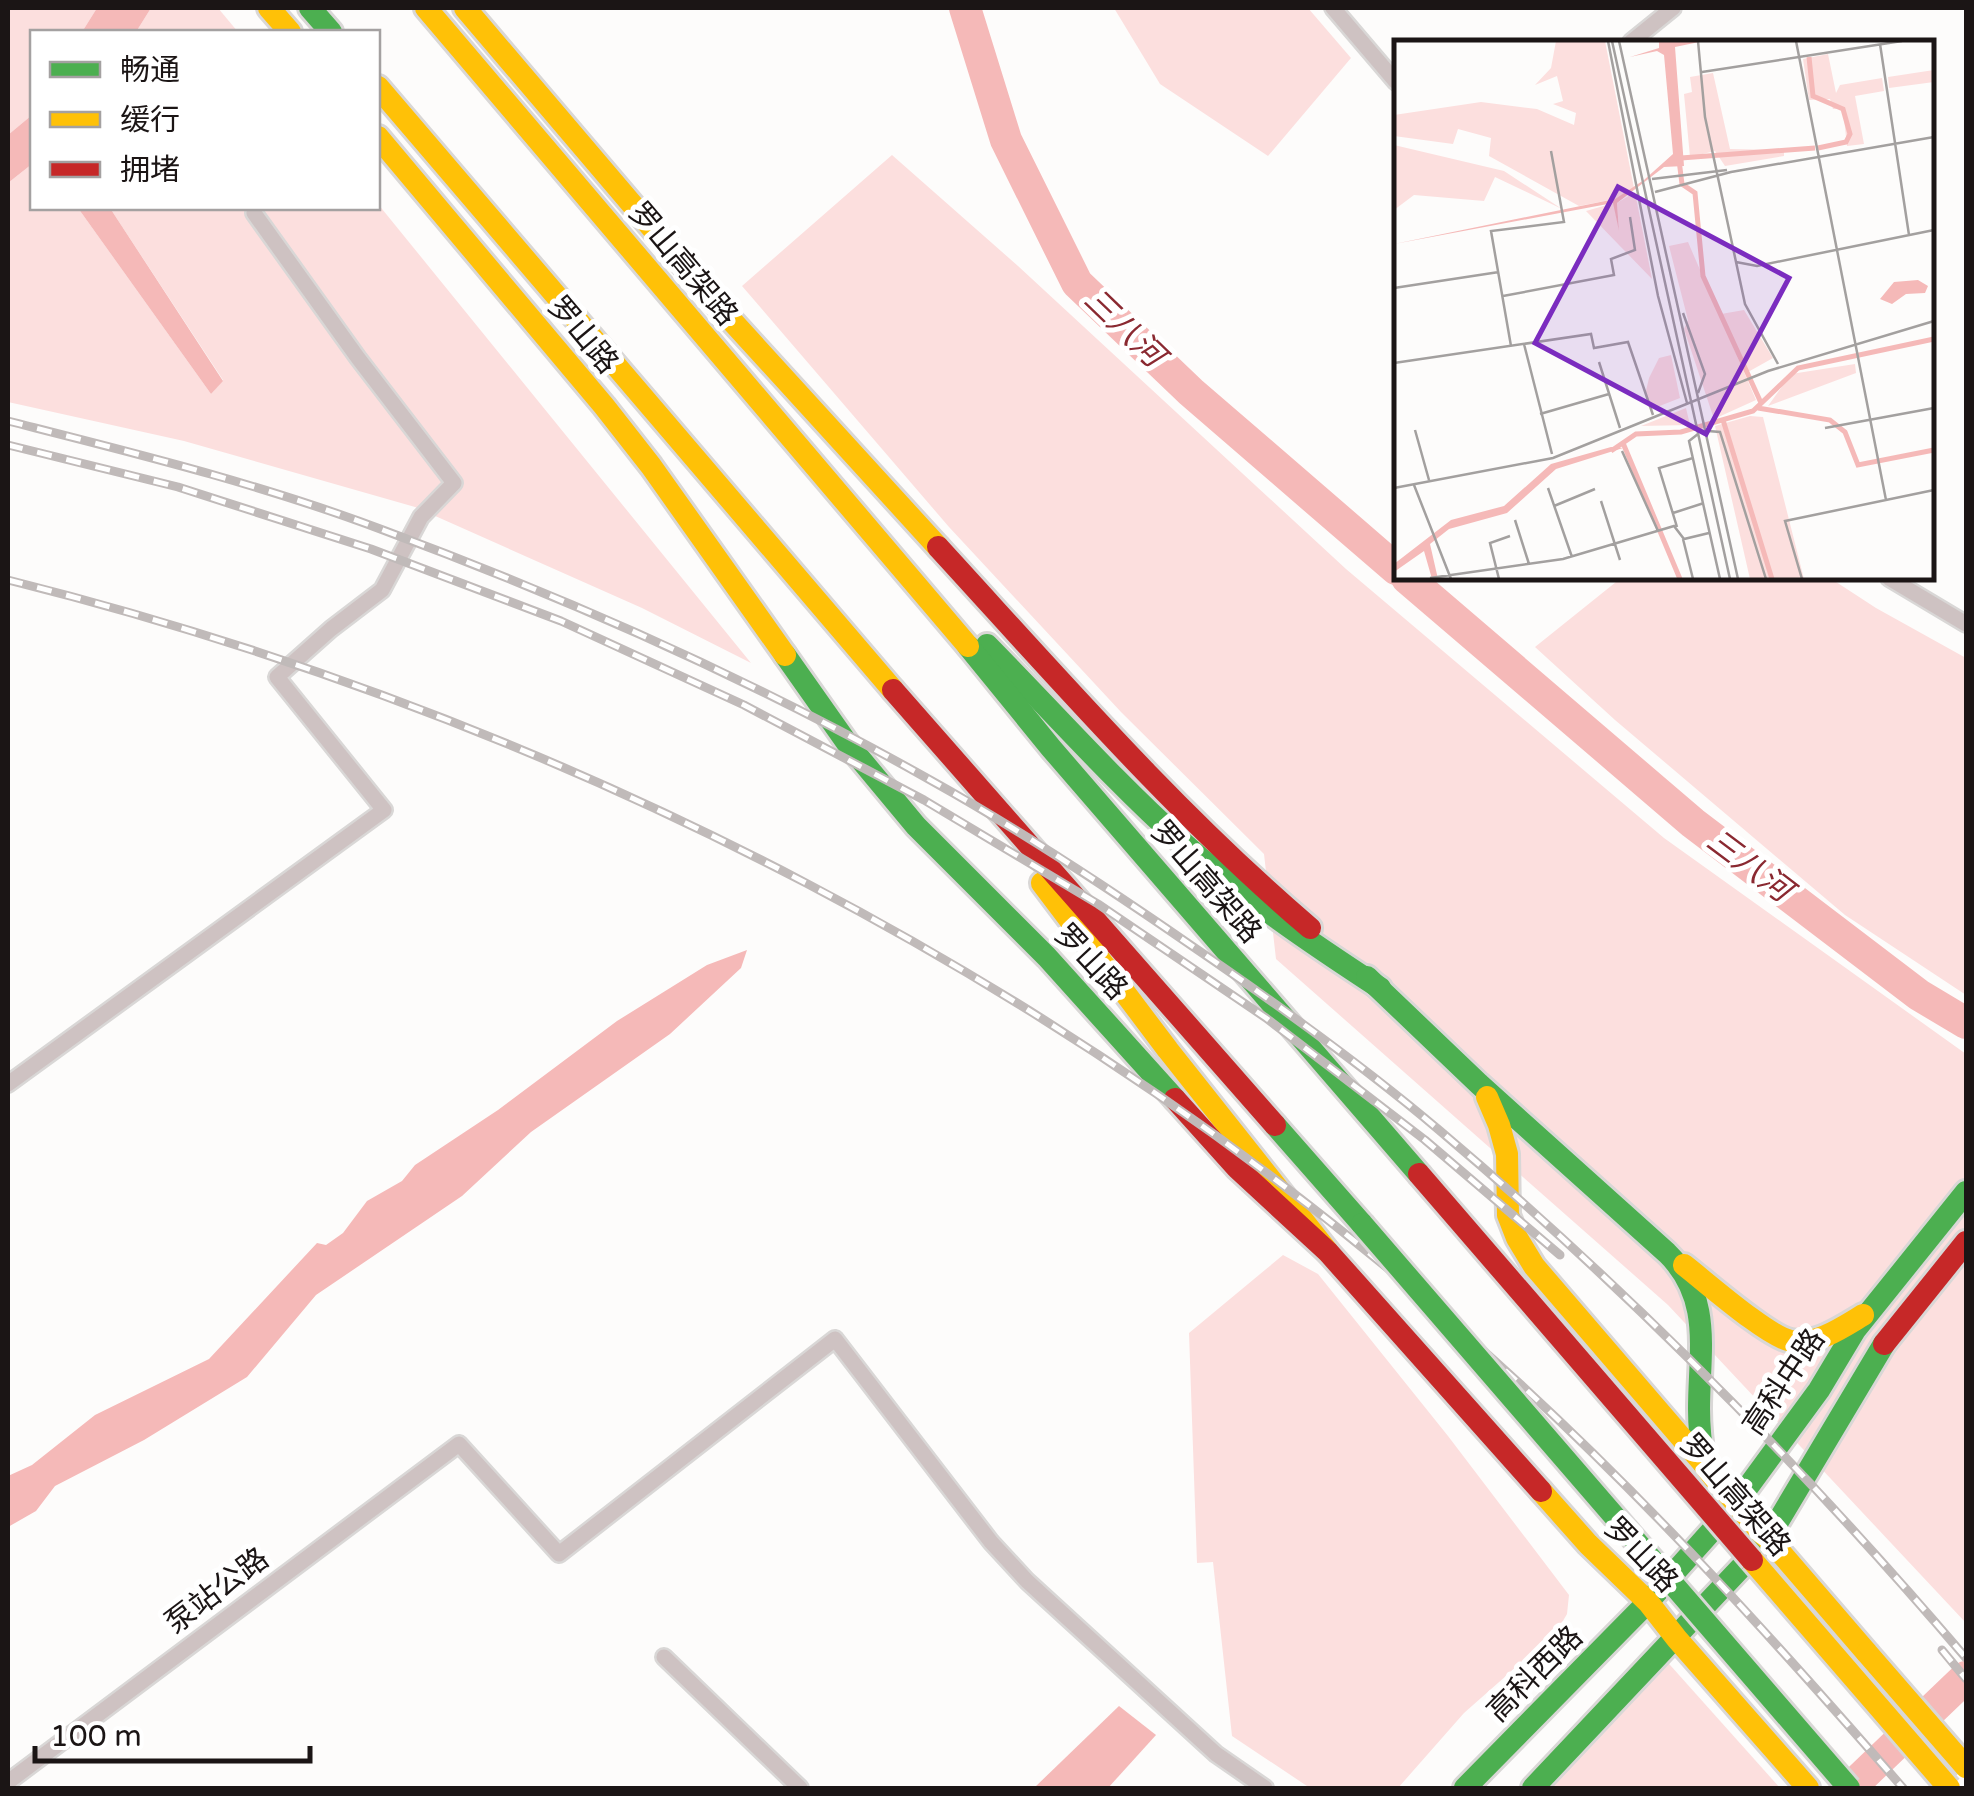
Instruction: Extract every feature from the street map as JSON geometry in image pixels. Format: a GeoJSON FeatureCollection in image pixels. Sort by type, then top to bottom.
{"type":"FeatureCollection","features":[{"type":"Feature","properties":{"kind":"main road"},"geometry":{"type":"LineString","coordinates":[[269,8],[288,30]]}},
{"type":"Feature","properties":{"kind":"main road"},"geometry":{"type":"LineString","coordinates":[[310,8],[329,30]]}},
{"type":"Feature","properties":{"kind":"main road","name":"罗山高架路"},"geometry":{"type":"LineString","coordinates":[[426,8],[1064,763],[1949,1788]]}},
{"type":"Feature","properties":{"kind":"main road"},"geometry":{"type":"LineString","coordinates":[[465,8],[721,309],[1186,814],[1674,1261],[1686,1276],[1695,1298],[1701,1332],[1700,1436],[1704,1464]]}},
{"type":"Feature","properties":{"kind":"main road"},"geometry":{"type":"LineString","coordinates":[[380,89],[835,624],[1362,1224],[1849,1788]]}},
{"type":"Feature","properties":{"kind":"main road","name":"罗山路"},"geometry":{"type":"LineString","coordinates":[[380,139],[651,466],[881,786],[1048,957],[1236,1168],[1328,1252],[1588,1544],[1648,1602],[1808,1788]]}},
{"type":"Feature","properties":{"kind":"main road"},"geometry":{"type":"LineString","coordinates":[[904,570],[986,645],[1180,840],[1308,942],[1380,988]]}},
{"type":"Feature","properties":{"kind":"main road"},"geometry":{"type":"LineString","coordinates":[[835,624],[933,754],[1045,887],[1328,1252]]}},
{"type":"Feature","properties":{"kind":"main road"},"geometry":{"type":"LineString","coordinates":[[1480,1084],[1496,1115],[1506,1148],[1507,1209],[1534,1266],[1704,1464],[1734,1506],[1774,1544],[1966,1765]]}},
{"type":"Feature","properties":{"kind":"main road","name":"高科中路"},"geometry":{"type":"LineString","coordinates":[[1648,1602],[1734,1506],[1819,1390],[1856,1330],[1966,1192]]}},
{"type":"Feature","properties":{"kind":"main road"},"geometry":{"type":"LineString","coordinates":[[1653,1241],[1774,1334],[1793,1342],[1834,1332],[1872,1310]]}},
{"type":"Feature","properties":{"kind":"main road","name":"高科中路"},"geometry":{"type":"LineString","coordinates":[[1677,1638],[1767,1540],[1878,1351],[1966,1242]]}},
{"type":"Feature","properties":{"kind":"main road","name":"高科西路"},"geometry":{"type":"LineString","coordinates":[[1465,1788],[1648,1602]]}},
{"type":"Feature","properties":{"kind":"main road"},"geometry":{"type":"LineString","coordinates":[[1533,1788],[1677,1638]]}},
{"type":"Feature","properties":{"kind":"street"},"geometry":{"type":"LineString","coordinates":[[1333,8],[1394,80]]}},
{"type":"Feature","properties":{"kind":"street"},"geometry":{"type":"LineString","coordinates":[[1633,40],[1673,8]]}},
{"type":"Feature","properties":{"kind":"street"},"geometry":{"type":"LineString","coordinates":[[8,1084],[384,810],[278,677],[330,629],[382,590],[421,518],[454,484],[254,213]]}},
{"type":"Feature","properties":{"kind":"street"},"geometry":{"type":"LineString","coordinates":[[1892,580],[1966,624]]}},
{"type":"Feature","properties":{"kind":"street","name":"泵站公路"},"geometry":{"type":"LineString","coordinates":[[8,1782],[459,1444],[559,1554],[835,1339],[991,1542],[1027,1581],[1216,1754],[1265,1788]]}},
{"type":"Feature","properties":{"kind":"street"},"geometry":{"type":"LineString","coordinates":[[664,1657],[800,1788]]}},
{"type":"Feature","properties":{"kind":"street"},"geometry":{"type":"LineString","coordinates":[[1939,1788],[1966,1765]]}},
{"type":"Feature","properties":{"kind":"shaded area"},"geometry":{"type":"Polygon","coordinates":[[[8,8],[97,8],[83,30],[30,30],[30,117],[8,135],[8,8]]]}},
{"type":"Feature","properties":{"kind":"shaded area"},"geometry":{"type":"Polygon","coordinates":[[[97,8],[151,8],[137,30],[83,30],[97,8]]]}},
{"type":"Feature","properties":{"kind":"shaded area"},"geometry":{"type":"Polygon","coordinates":[[[151,8],[218,8],[236,30],[137,30],[151,8]]]}},
{"type":"Feature","properties":{"kind":"shaded area"},"geometry":{"type":"Polygon","coordinates":[[[1114,8],[1308,8],[1351,58],[1268,156],[1160,84],[1114,8]]]}},
{"type":"Feature","properties":{"kind":"shaded area"},"geometry":{"type":"Polygon","coordinates":[[[30,117],[30,166],[8,183],[8,135],[30,117]]]}},
{"type":"Feature","properties":{"kind":"shaded area"},"geometry":{"type":"Polygon","coordinates":[[[892,155],[1346,569],[1664,838],[1966,1054],[1966,1623],[1668,1305],[1276,959],[1264,854],[1121,712],[949,527],[742,286],[892,155]]]}},
{"type":"Feature","properties":{"kind":"shaded area"},"geometry":{"type":"Polygon","coordinates":[[[30,166],[30,210],[79,210],[211,394],[223,380],[111,210],[380,210],[380,206],[751,663],[642,608],[415,507],[184,441],[8,402],[8,183],[30,166]]]}},
{"type":"Feature","properties":{"kind":"shaded area"},"geometry":{"type":"Polygon","coordinates":[[[79,210],[111,210],[223,381],[211,394],[79,210]]]}},
{"type":"Feature","properties":{"kind":"shaded area"},"geometry":{"type":"Polygon","coordinates":[[[1619,580],[1833,580],[1966,658],[1966,995],[1845,915],[1535,647],[1619,580]]]}},
{"type":"Feature","properties":{"kind":"shaded area"},"geometry":{"type":"Polygon","coordinates":[[[747,950],[741,968],[670,1034],[531,1132],[462,1196],[316,1295],[247,1377],[144,1440],[55,1486],[36,1511],[8,1527],[8,1476],[32,1465],[95,1415],[209,1359],[317,1243],[326,1245],[343,1233],[367,1201],[402,1181],[415,1165],[498,1110],[617,1021],[707,965],[747,950]]]}},
{"type":"Feature","properties":{"kind":"shaded area"},"geometry":{"type":"Polygon","coordinates":[[[1283,1255],[1318,1274],[1569,1595],[1567,1614],[1557,1631],[1464,1713],[1398,1788],[1310,1788],[1232,1736],[1213,1562],[1197,1563],[1189,1333],[1283,1255]]]}},
{"type":"Feature","properties":{"kind":"shaded area"},"geometry":{"type":"Polygon","coordinates":[[[1662,1656],[1780,1788],[1549,1788],[1662,1656]]]}},
{"type":"Feature","properties":{"kind":"shaded area"},"geometry":{"type":"Polygon","coordinates":[[[1119,1706],[1156,1735],[1108,1788],[1034,1788],[1119,1706]]]}},
{"type":"Feature","properties":{"kind":"waterway","name":"三八河"},"geometry":{"type":"LineString","coordinates":[[965,8],[1006,140],[1077,283],[1191,392],[1394,567]]}},
{"type":"Feature","properties":{"kind":"waterway","name":"三八河"},"geometry":{"type":"LineString","coordinates":[[1409,580],[1693,823],[1919,995],[1966,1023]]}},
{"type":"Feature","properties":{"kind":"waterway"},"geometry":{"type":"LineString","coordinates":[[1850,1788],[1966,1677]]}},
{"type":"Feature","properties":{"kind":"railway"},"geometry":{"type":"LineString","coordinates":[[8,421],[291,498],[524,585],[799,710],[932,781],[1097,881],[1318,1035],[1510,1191],[1713,1383],[1842,1518],[1966,1658]]}},
{"type":"Feature","properties":{"kind":"railway"},"geometry":{"type":"LineString","coordinates":[[8,445],[178,487],[371,549],[561,621],[744,705],[924,800],[1098,904],[1266,1018],[1425,1140],[1560,1255]]}},
{"type":"Feature","properties":{"kind":"railway"},"geometry":{"type":"LineString","coordinates":[[8,580],[214,638],[416,708],[614,790],[807,883],[993,989],[1173,1105],[1344,1233],[1507,1372],[1711,1574],[1903,1788]]}},
{"type":"Feature","properties":{"kind":"railway"},"geometry":{"type":"LineString","coordinates":[[1942,1650],[1966,1679]]}},
{"type":"Feature","properties":{"kind":"traffic: fast"},"geometry":{"type":"LineString","coordinates":[[310,8],[329,30]]}},
{"type":"Feature","properties":{"kind":"traffic: fast"},"geometry":{"type":"LineString","coordinates":[[987,645],[1182,842],[1278,919],[1380,988]]}},
{"type":"Feature","properties":{"kind":"traffic: fast"},"geometry":{"type":"LineString","coordinates":[[968,646],[1051,748],[1419,1174]]}},
{"type":"Feature","properties":{"kind":"traffic: fast"},"geometry":{"type":"LineString","coordinates":[[785,655],[847,743],[916,826],[1047,957],[1175,1099]]}},
{"type":"Feature","properties":{"kind":"traffic: fast"},"geometry":{"type":"LineString","coordinates":[[1367,977],[1682,1270],[1691,1288],[1700,1326],[1699,1416],[1704,1464]]}},
{"type":"Feature","properties":{"kind":"traffic: fast"},"geometry":{"type":"LineString","coordinates":[[1275,1125],[1362,1224]]}},
{"type":"Feature","properties":{"kind":"traffic: fast"},"geometry":{"type":"LineString","coordinates":[[1465,1788],[1648,1602],[1734,1506],[1819,1390],[1855,1330],[1966,1192]]}},
{"type":"Feature","properties":{"kind":"traffic: fast"},"geometry":{"type":"LineString","coordinates":[[1362,1224],[1849,1788]]}},
{"type":"Feature","properties":{"kind":"traffic: fast"},"geometry":{"type":"LineString","coordinates":[[1533,1788],[1767,1540],[1884,1344]]}},
{"type":"Feature","properties":{"kind":"traffic: slow"},"geometry":{"type":"LineString","coordinates":[[269,8],[288,30]]}},
{"type":"Feature","properties":{"kind":"traffic: slow"},"geometry":{"type":"LineString","coordinates":[[426,8],[968,646]]}},
{"type":"Feature","properties":{"kind":"traffic: slow"},"geometry":{"type":"LineString","coordinates":[[465,8],[721,309],[938,547]]}},
{"type":"Feature","properties":{"kind":"traffic: slow"},"geometry":{"type":"LineString","coordinates":[[380,89],[893,690]]}},
{"type":"Feature","properties":{"kind":"traffic: slow"},"geometry":{"type":"LineString","coordinates":[[380,139],[604,406],[785,655]]}},
{"type":"Feature","properties":{"kind":"traffic: slow"},"geometry":{"type":"LineString","coordinates":[[1042,883],[1328,1252]]}},
{"type":"Feature","properties":{"kind":"traffic: slow"},"geometry":{"type":"LineString","coordinates":[[1487,1097],[1507,1154],[1508,1215],[1534,1266],[1704,1464],[1734,1506],[1774,1545],[1867,1653]]}},
{"type":"Feature","properties":{"kind":"traffic: slow"},"geometry":{"type":"LineString","coordinates":[[1684,1265],[1753,1320],[1791,1341],[1819,1338],[1863,1315]]}},
{"type":"Feature","properties":{"kind":"traffic: slow"},"geometry":{"type":"LineString","coordinates":[[1541,1491],[1648,1602],[1808,1788]]}},
{"type":"Feature","properties":{"kind":"traffic: slow"},"geometry":{"type":"LineString","coordinates":[[1752,1560],[1949,1788]]}},
{"type":"Feature","properties":{"kind":"traffic: slow"},"geometry":{"type":"LineString","coordinates":[[1867,1653],[1966,1767]]}},
{"type":"Feature","properties":{"kind":"traffic: jam"},"geometry":{"type":"LineString","coordinates":[[938,547],[1165,791],[1310,928]]}},
{"type":"Feature","properties":{"kind":"traffic: jam"},"geometry":{"type":"LineString","coordinates":[[893,690],[1275,1125]]}},
{"type":"Feature","properties":{"kind":"traffic: jam"},"geometry":{"type":"LineString","coordinates":[[1175,1099],[1237,1168],[1328,1252],[1541,1491]]}},
{"type":"Feature","properties":{"kind":"traffic: jam"},"geometry":{"type":"LineString","coordinates":[[1419,1174],[1752,1560]]}},
{"type":"Feature","properties":{"kind":"traffic: jam"},"geometry":{"type":"LineString","coordinates":[[1884,1344],[1966,1242]]}}]}
